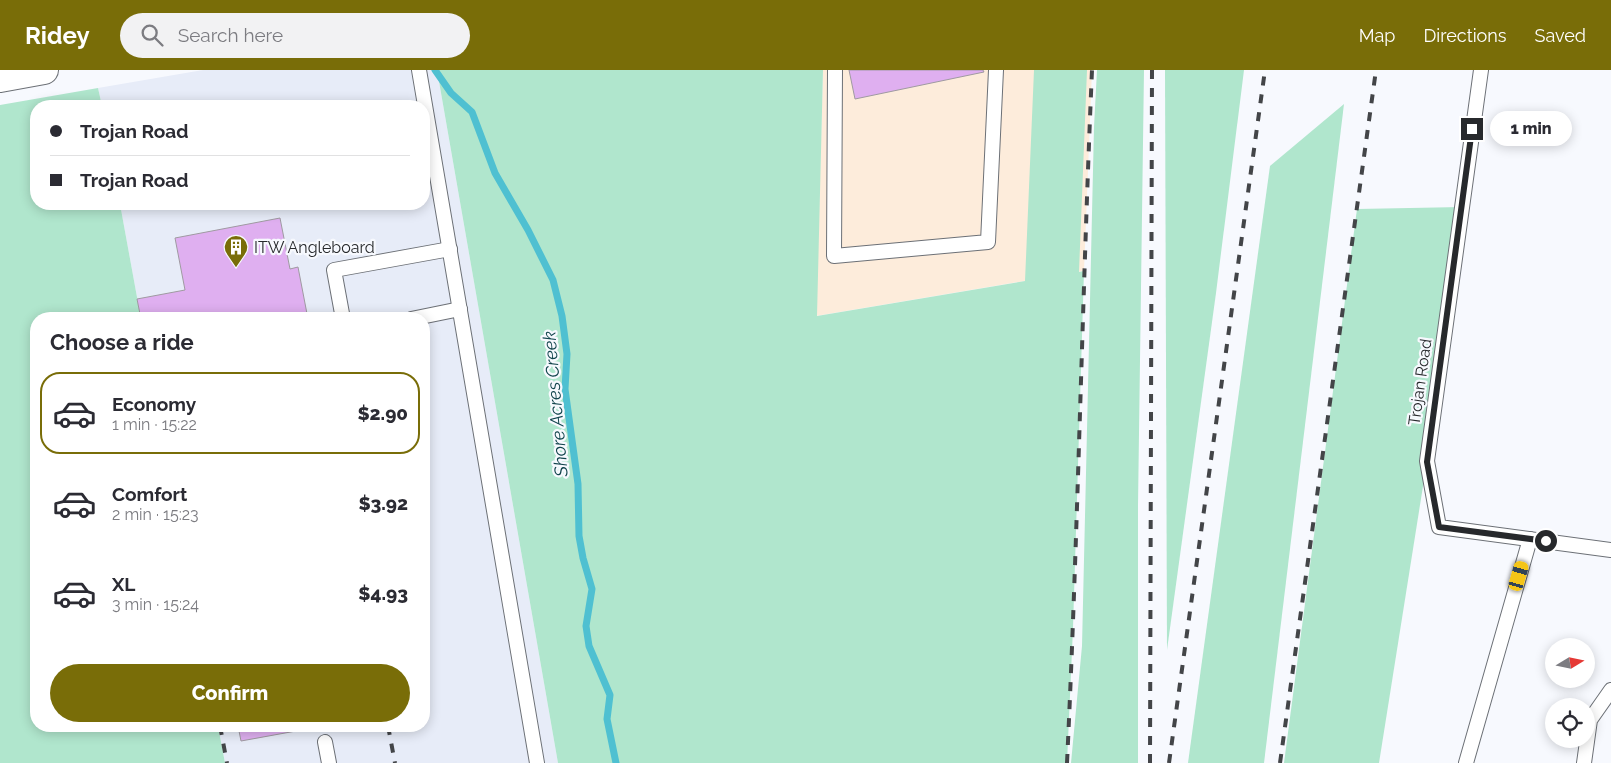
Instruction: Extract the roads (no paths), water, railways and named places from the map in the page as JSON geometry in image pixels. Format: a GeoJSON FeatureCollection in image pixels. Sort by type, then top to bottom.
{"type":"FeatureCollection","features":[{"type":"Feature","properties":{"kind":"street"},"geometry":{"type":"LineString","coordinates":[[0,78],[44,70]]}},
{"type":"Feature","properties":{"kind":"lane"},"geometry":{"type":"LineString","coordinates":[[419,70],[424,100]]}},
{"type":"Feature","properties":{"kind":"lane"},"geometry":{"type":"LineString","coordinates":[[835,70],[834,256],[988,242],[996,70]]}},
{"type":"Feature","properties":{"kind":"lane","name":"Trojan Road"},"geometry":{"type":"LineString","coordinates":[[1481,70],[1427,462],[1439,527],[1611,550]]}},
{"type":"Feature","properties":{"kind":"lane"},"geometry":{"type":"LineString","coordinates":[[430,134],[537,763]]}},
{"type":"Feature","properties":{"kind":"lane"},"geometry":{"type":"LineString","coordinates":[[342,312],[334,270],[450,249]]}},
{"type":"Feature","properties":{"kind":"lane"},"geometry":{"type":"LineString","coordinates":[[430,316],[460,310]]}},
{"type":"Feature","properties":{"kind":"lane"},"geometry":{"type":"LineString","coordinates":[[1466,763],[1530,539]]}},
{"type":"Feature","properties":{"kind":"lane"},"geometry":{"type":"LineString","coordinates":[[1584,763],[1590,720],[1611,690]]}},
{"type":"Feature","properties":{"kind":"lane"},"geometry":{"type":"LineString","coordinates":[[325,742],[329,763]]}},
{"type":"Feature","properties":{"kind":"waterway","name":"Shore Acres Creek"},"geometry":{"type":"LineString","coordinates":[[435,70],[451,93],[472,112],[495,173],[528,230],[553,280],[562,316],[567,354],[565,389],[578,484],[579,536],[592,589],[586,626],[589,646],[610,695],[607,719],[616,763]]}},
{"type":"Feature","properties":{"kind":"railway"},"geometry":{"type":"LineString","coordinates":[[1067,763],[1092,70]]}},
{"type":"Feature","properties":{"kind":"railway"},"geometry":{"type":"LineString","coordinates":[[1150,763],[1152,70]]}},
{"type":"Feature","properties":{"kind":"railway"},"geometry":{"type":"LineString","coordinates":[[1169,763],[1265,70]]}},
{"type":"Feature","properties":{"kind":"railway"},"geometry":{"type":"LineString","coordinates":[[1280,763],[1376,70]]}},
{"type":"Feature","properties":{"kind":"railway"},"geometry":{"type":"LineString","coordinates":[[221,732],[227,763]]}},
{"type":"Feature","properties":{"kind":"railway"},"geometry":{"type":"LineString","coordinates":[[389,732],[395,763]]}},
{"type":"Feature","properties":{"kind":"place","name":"ITW Angleboard"},"geometry":{"type":"Point","coordinates":[236,268]}}]}
